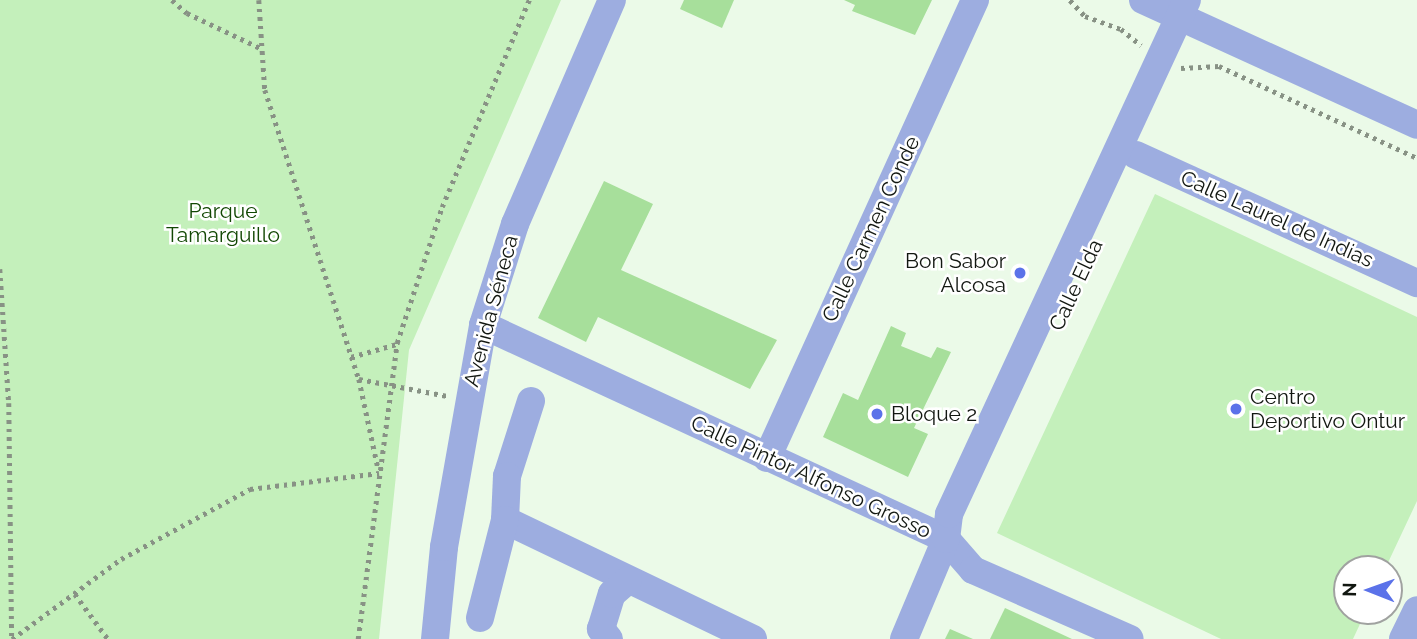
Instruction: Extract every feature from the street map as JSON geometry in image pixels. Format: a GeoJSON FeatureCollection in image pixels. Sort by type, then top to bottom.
{"type":"FeatureCollection","features":[{"type":"Feature","properties":{"kind":"street","name":"Avenida Séneca"},"geometry":{"type":"LineString","coordinates":[[435,639],[467,400],[483,325],[515,224],[612,0]]}},
{"type":"Feature","properties":{"kind":"street","name":"Calle Carmen Conde"},"geometry":{"type":"LineString","coordinates":[[767,457],[975,0]]}},
{"type":"Feature","properties":{"kind":"street"},"geometry":{"type":"LineString","coordinates":[[1143,0],[1193,10],[1417,125]]}},
{"type":"Feature","properties":{"kind":"street","name":"Calle Elda"},"geometry":{"type":"LineString","coordinates":[[946,539],[967,521],[1136,155],[1193,10]]}},
{"type":"Feature","properties":{"kind":"street","name":"Calle Elda"},"geometry":{"type":"LineString","coordinates":[[904,639],[946,539],[949,514],[1193,10]]}},
{"type":"Feature","properties":{"kind":"street","name":"Calle Laurel de Indias"},"geometry":{"type":"LineString","coordinates":[[1136,155],[1417,283]]}},
{"type":"Feature","properties":{"kind":"street","name":"Calle Pintor Alfonso Grosso"},"geometry":{"type":"LineString","coordinates":[[483,325],[946,539],[973,570],[1130,639]]}},
{"type":"Feature","properties":{"kind":"street"},"geometry":{"type":"LineString","coordinates":[[480,618],[505,520],[507,476],[531,401]]}},
{"type":"Feature","properties":{"kind":"street"},"geometry":{"type":"LineString","coordinates":[[505,520],[753,639]]}},
{"type":"Feature","properties":{"kind":"street"},"geometry":{"type":"LineString","coordinates":[[609,639],[601,629],[612,594],[628,580]]}},
{"type":"Feature","properties":{"kind":"street"},"geometry":{"type":"LineString","coordinates":[[1404,639],[1417,610]]}},
{"type":"Feature","properties":{"kind":"path"},"geometry":{"type":"LineString","coordinates":[[172,0],[187,13],[262,49]]}},
{"type":"Feature","properties":{"kind":"path"},"geometry":{"type":"LineString","coordinates":[[259,0],[265,90],[359,379],[379,473]]}},
{"type":"Feature","properties":{"kind":"path"},"geometry":{"type":"LineString","coordinates":[[358,639],[397,343],[442,207],[529,0]]}},
{"type":"Feature","properties":{"kind":"path"},"geometry":{"type":"LineString","coordinates":[[1070,0],[1085,16],[1121,29],[1153,54]]}},
{"type":"Feature","properties":{"kind":"path"},"geometry":{"type":"LineString","coordinates":[[1183,69],[1219,66],[1417,158]]}},
{"type":"Feature","properties":{"kind":"path"},"geometry":{"type":"LineString","coordinates":[[0,269],[9,403],[12,639]]}},
{"type":"Feature","properties":{"kind":"path"},"geometry":{"type":"LineString","coordinates":[[351,357],[397,343]]}},
{"type":"Feature","properties":{"kind":"path"},"geometry":{"type":"LineString","coordinates":[[359,379],[467,400]]}},
{"type":"Feature","properties":{"kind":"path"},"geometry":{"type":"LineString","coordinates":[[12,639],[121,559],[250,489],[379,473]]}},
{"type":"Feature","properties":{"kind":"path"},"geometry":{"type":"LineString","coordinates":[[75,594],[108,639]]}},
{"type":"Feature","properties":{"kind":"green space","name":"Parque Tamarguillo"},"geometry":{"type":"Polygon","coordinates":[[[0,0],[561,0],[409,350],[379,639],[0,639],[0,0]]]}},
{"type":"Feature","properties":{"kind":"green space","name":"Centro Deportivo Ontur"},"geometry":{"type":"Polygon","coordinates":[[[1155,194],[1417,317],[1417,501],[1392,555],[1333,555],[1333,625],[1360,625],[1353,639],[1221,639],[997,533],[1155,194]]]}},
{"type":"Feature","properties":{"kind":"building"},"geometry":{"type":"Polygon","coordinates":[[[684,0],[734,0],[722,28],[680,9],[684,0]]]}},
{"type":"Feature","properties":{"kind":"building"},"geometry":{"type":"Polygon","coordinates":[[[844,0],[932,0],[915,35],[852,11],[855,5],[844,0]]]}},
{"type":"Feature","properties":{"kind":"building"},"geometry":{"type":"Polygon","coordinates":[[[604,181],[653,204],[621,270],[777,340],[750,389],[598,317],[586,342],[538,318],[604,181]]]}},
{"type":"Feature","properties":{"kind":"building","name":"Bloque 2"},"geometry":{"type":"Polygon","coordinates":[[[891,326],[906,333],[901,346],[931,358],[937,347],[951,352],[914,428],[928,434],[908,477],[823,437],[843,393],[858,400],[891,326]]]}},
{"type":"Feature","properties":{"kind":"building"},"geometry":{"type":"Polygon","coordinates":[[[1005,608],[1072,639],[990,639],[1005,608]]]}},
{"type":"Feature","properties":{"kind":"building"},"geometry":{"type":"Polygon","coordinates":[[[950,629],[973,639],[945,639],[950,629]]]}},
{"type":"Feature","properties":{"kind":"place","name":"Bon Sabor Alcosa"},"geometry":{"type":"Point","coordinates":[1020,273]}},
{"type":"Feature","properties":{"kind":"place","name":"Centro Deportivo Ontur"},"geometry":{"type":"Point","coordinates":[1236,409]}},
{"type":"Feature","properties":{"kind":"place","name":"Bloque 2"},"geometry":{"type":"Point","coordinates":[877,414]}}]}
